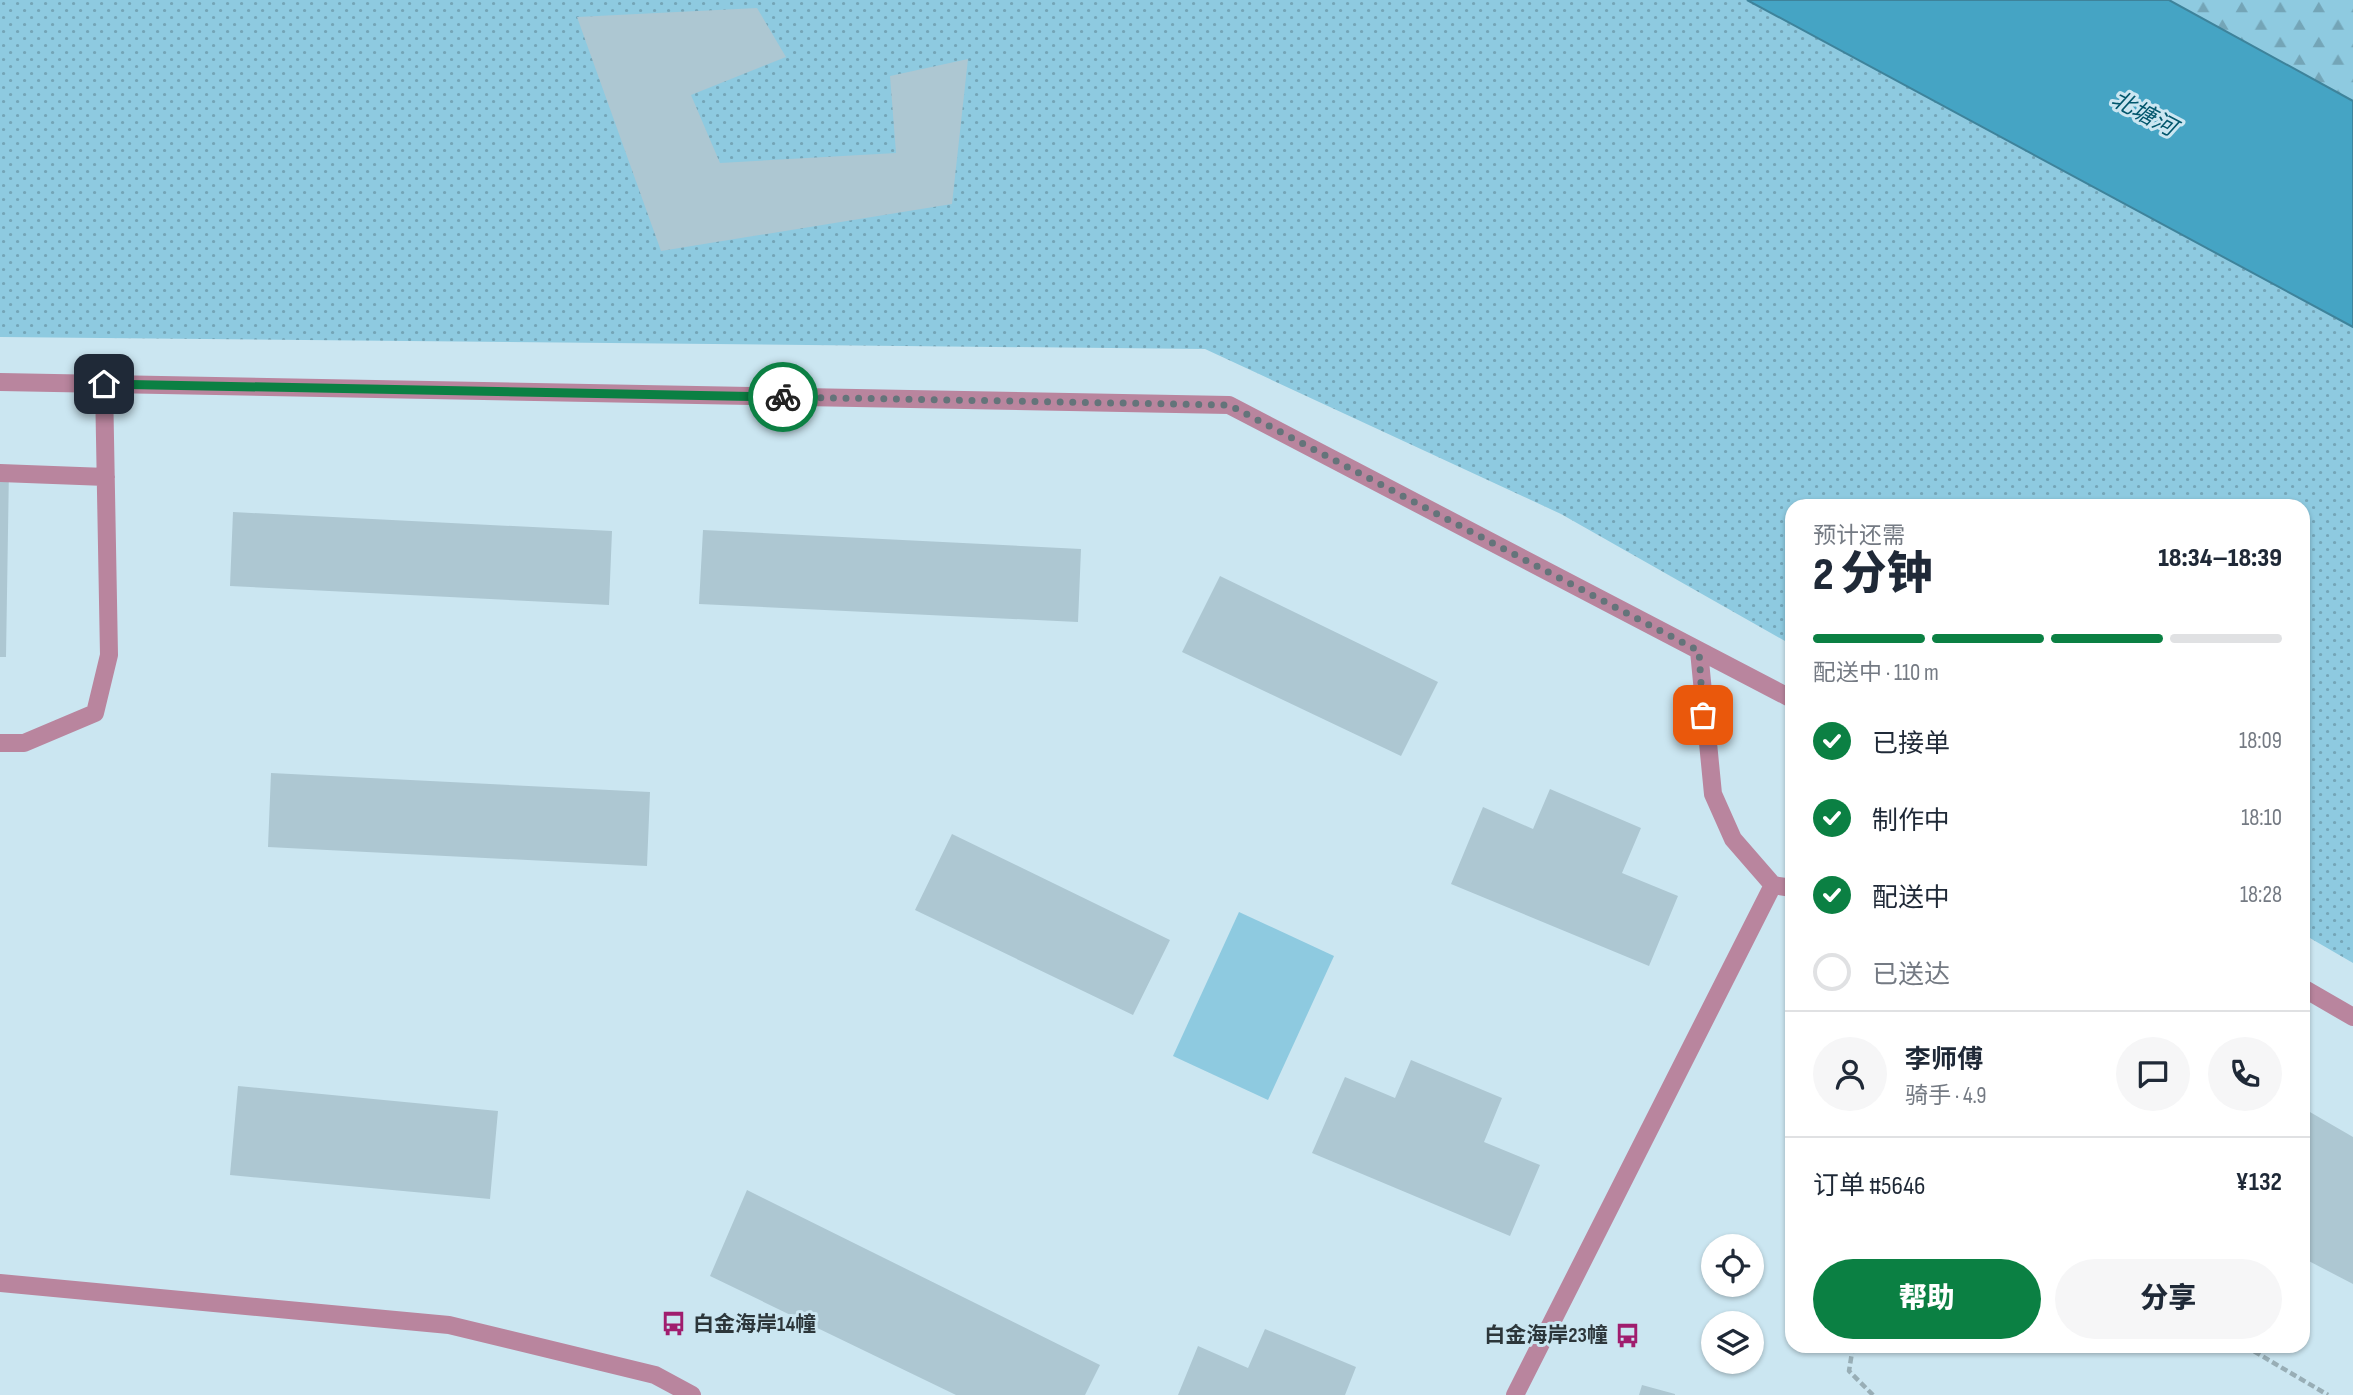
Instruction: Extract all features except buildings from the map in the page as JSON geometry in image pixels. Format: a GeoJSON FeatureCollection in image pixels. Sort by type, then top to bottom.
{"type":"FeatureCollection","features":[{"type":"Feature","properties":{"kind":"street"},"geometry":{"type":"LineString","coordinates":[[0,382],[1229,405],[1785,695]]}},
{"type":"Feature","properties":{"kind":"street"},"geometry":{"type":"LineString","coordinates":[[0,743],[24,743],[95,713],[109,655],[104,384]]}},
{"type":"Feature","properties":{"kind":"street"},"geometry":{"type":"LineString","coordinates":[[0,473],[106,477]]}},
{"type":"Feature","properties":{"kind":"street"},"geometry":{"type":"LineString","coordinates":[[1699,651],[1713,794],[1733,839],[1773,885],[1785,887]]}},
{"type":"Feature","properties":{"kind":"street"},"geometry":{"type":"LineString","coordinates":[[1515,1395],[1773,885]]}},
{"type":"Feature","properties":{"kind":"street"},"geometry":{"type":"LineString","coordinates":[[2310,992],[2353,1017]]}},
{"type":"Feature","properties":{"kind":"street"},"geometry":{"type":"LineString","coordinates":[[0,1283],[449,1325],[655,1375],[692,1395]]}},
{"type":"Feature","properties":{"kind":"path"},"geometry":{"type":"LineString","coordinates":[[1852,1353],[1849,1371],[1873,1395]]}},
{"type":"Feature","properties":{"kind":"path"},"geometry":{"type":"LineString","coordinates":[[2257,1353],[2328,1395]]}},
{"type":"Feature","properties":{"kind":"green space"},"geometry":{"type":"Polygon","coordinates":[[[0,0],[1747,0],[2353,327],[2353,963],[2310,938],[2310,499],[1785,499],[1785,641],[1561,514],[1205,349],[0,337],[0,0]]]}},
{"type":"Feature","properties":{"kind":"green space"},"geometry":{"type":"Polygon","coordinates":[[[2169,0],[2353,0],[2353,101],[2169,0]]]}},
{"type":"Feature","properties":{"kind":"green space"},"geometry":{"type":"Polygon","coordinates":[[[1239,912],[1334,956],[1268,1100],[1173,1056],[1239,912]]]}},
{"type":"Feature","properties":{"kind":"water","name":"北塘河"},"geometry":{"type":"Polygon","coordinates":[[[1747,0],[2169,0],[2353,101],[2353,327],[1747,0]]]}},
{"type":"Feature","properties":{"kind":"way so far"},"geometry":{"type":"LineString","coordinates":[[783,397],[1229,405],[1699,651],[1703,715]]}},
{"type":"Feature","properties":{"kind":"place","name":"白金海岸14幢"},"geometry":{"type":"Point","coordinates":[673,1324]}},
{"type":"Feature","properties":{"kind":"place","name":"白金海岸23幢"},"geometry":{"type":"Point","coordinates":[1628,1335]}},
{"type":"Feature","properties":{"kind":"route"},"geometry":{"type":"LineString","coordinates":[[104,384],[783,397]]}}]}
